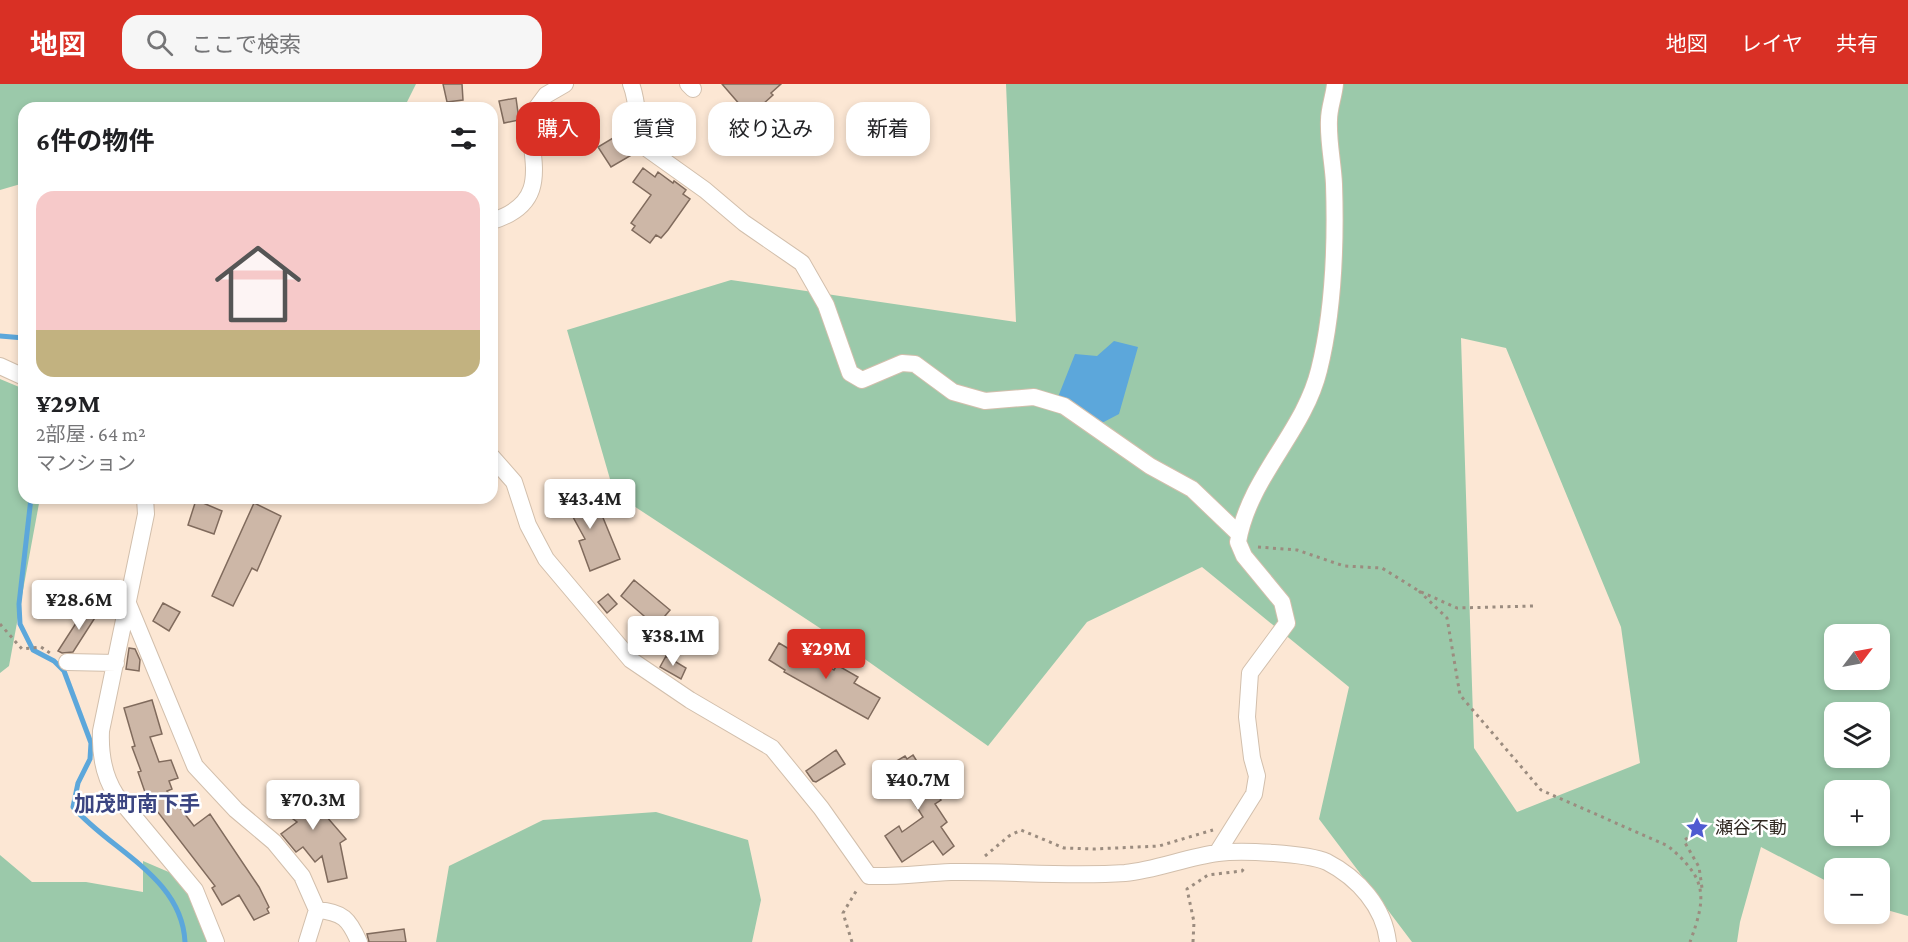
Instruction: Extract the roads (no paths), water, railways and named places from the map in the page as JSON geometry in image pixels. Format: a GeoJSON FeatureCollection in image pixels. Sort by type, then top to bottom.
{"type":"FeatureCollection","features":[{"type":"Feature","properties":{"kind":"street"},"geometry":{"type":"LineString","coordinates":[[498,219],[506,217],[529,197],[536,174],[529,118],[546,95],[565,84]]}},
{"type":"Feature","properties":{"kind":"street"},"geometry":{"type":"LineString","coordinates":[[631,84],[638,100],[636,123],[642,145],[705,190],[744,223],[802,263],[826,304],[850,373],[862,380],[902,363],[915,364],[953,392],[985,401],[1034,397],[1064,406],[1150,466],[1192,489],[1239,534]]}},
{"type":"Feature","properties":{"kind":"street"},"geometry":{"type":"LineString","coordinates":[[1217,853],[1254,794],[1257,776],[1251,758],[1246,717],[1250,673],[1287,623],[1282,602],[1244,555],[1238,542],[1248,506],[1311,399],[1319,369],[1332,296],[1334,182],[1328,147],[1329,116],[1335,84]]}},
{"type":"Feature","properties":{"kind":"street"},"geometry":{"type":"LineString","coordinates":[[0,366],[18,374]]}},
{"type":"Feature","properties":{"kind":"street"},"geometry":{"type":"LineString","coordinates":[[498,463],[514,482],[528,525],[546,559],[631,660],[690,700],[772,748],[821,808],[869,876],[896,877],[964,872],[1127,873],[1217,853],[1257,852],[1325,861],[1347,875],[1373,901],[1384,919],[1388,942]]}},
{"type":"Feature","properties":{"kind":"street"},"geometry":{"type":"LineString","coordinates":[[145,504],[146,514],[101,731],[102,764],[108,782],[195,890],[216,942]]}},
{"type":"Feature","properties":{"kind":"street"},"geometry":{"type":"LineString","coordinates":[[127,601],[195,766],[236,810],[274,842],[302,876],[317,910],[307,942]]}},
{"type":"Feature","properties":{"kind":"street"},"geometry":{"type":"LineString","coordinates":[[67,662],[116,663]]}},
{"type":"Feature","properties":{"kind":"street"},"geometry":{"type":"LineString","coordinates":[[317,910],[333,911],[350,921],[359,942]]}},
{"type":"Feature","properties":{"kind":"water"},"geometry":{"type":"Polygon","coordinates":[[[1114,341],[1138,347],[1119,414],[1098,425],[1058,397],[1075,354],[1097,356],[1114,341]]]}},
{"type":"Feature","properties":{"kind":"waterway"},"geometry":{"type":"LineString","coordinates":[[0,336],[18,338]]}},
{"type":"Feature","properties":{"kind":"waterway"},"geometry":{"type":"LineString","coordinates":[[30,504],[19,604],[20,624],[33,650],[54,661],[64,671],[91,743],[90,759],[78,783],[73,807],[158,882],[172,900],[181,919],[185,942]]}},
{"type":"Feature","properties":{"kind":"place","name":"瀬谷不動"},"geometry":{"type":"Point","coordinates":[1697,828]}},
{"type":"Feature","properties":{"kind":"district","name":"加茂町南下手"},"geometry":{"type":"Point","coordinates":[137,804]}}]}
